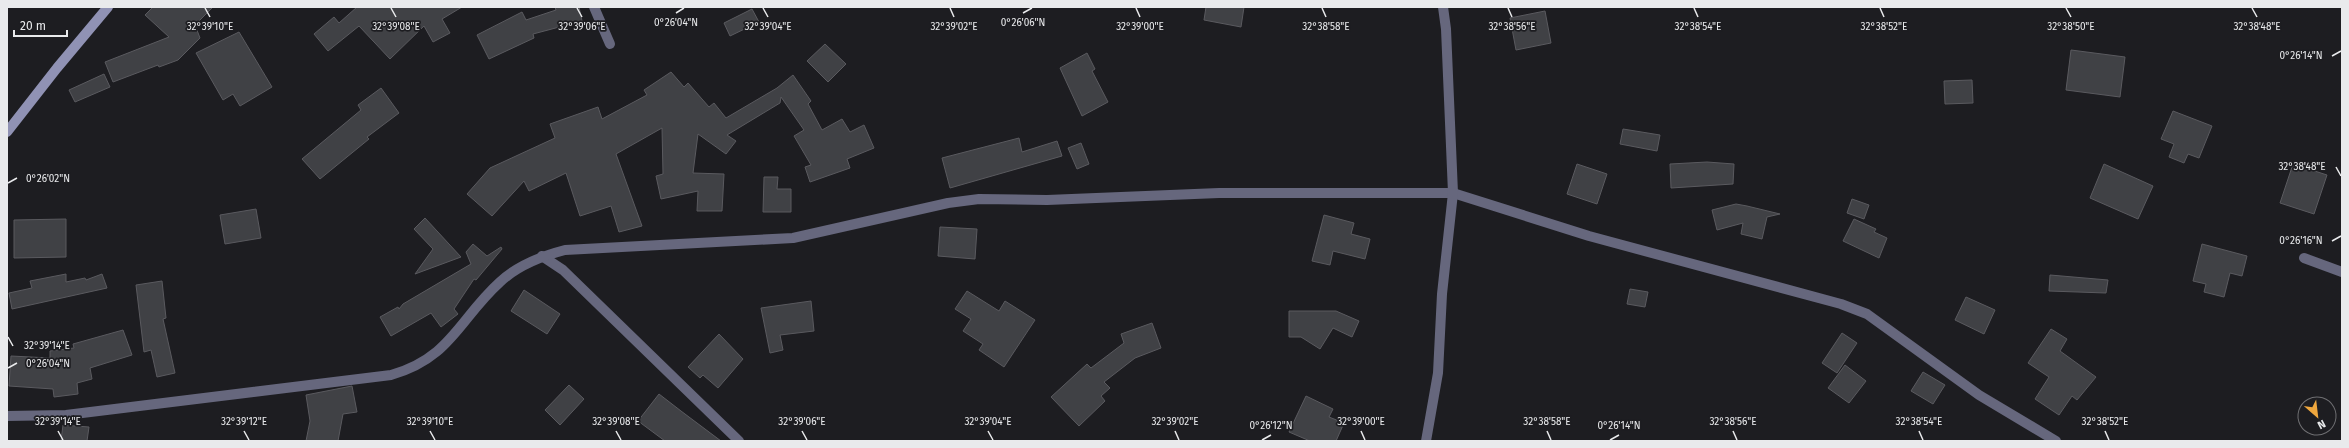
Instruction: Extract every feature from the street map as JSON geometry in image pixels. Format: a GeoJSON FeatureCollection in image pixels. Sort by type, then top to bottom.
{"type":"FeatureCollection","features":[{"type":"Feature","properties":{"kind":"main road"},"geometry":{"type":"LineString","coordinates":[[7,132],[57,68],[108,7]]}},
{"type":"Feature","properties":{"kind":"street"},"geometry":{"type":"LineString","coordinates":[[594,7],[610,44]]}},
{"type":"Feature","properties":{"kind":"street"},"geometry":{"type":"LineString","coordinates":[[1426,441],[1438,373],[1442,294],[1453,193],[1448,60],[1443,7]]}},
{"type":"Feature","properties":{"kind":"street"},"geometry":{"type":"LineString","coordinates":[[7,416],[66,415],[391,375],[403,372],[424,362],[456,335],[501,281],[542,256],[565,250],[793,238],[948,203],[979,199],[1047,200],[1219,193],[1453,193],[1589,236],[1841,304],[1867,314],[1979,395],[2056,441]]}},
{"type":"Feature","properties":{"kind":"street"},"geometry":{"type":"LineString","coordinates":[[542,256],[563,270],[739,441]]}},
{"type":"Feature","properties":{"kind":"street"},"geometry":{"type":"LineString","coordinates":[[2304,258],[2342,272]]}},
{"type":"Feature","properties":{"kind":"building"},"geometry":{"type":"Polygon","coordinates":[[[153,7],[213,7],[195,25],[200,38],[178,60],[159,67],[158,65],[113,82],[105,62],[169,37],[145,15],[153,7]]]}},
{"type":"Feature","properties":{"kind":"building"},"geometry":{"type":"Polygon","coordinates":[[[357,7],[462,7],[442,19],[450,33],[433,42],[424,26],[390,59],[359,26],[328,51],[314,34],[334,17],[339,23],[357,7]]]}},
{"type":"Feature","properties":{"kind":"building"},"geometry":{"type":"Polygon","coordinates":[[[555,7],[579,7],[582,21],[533,34],[534,38],[489,59],[477,35],[522,12],[526,20],[556,10],[555,7]]]}},
{"type":"Feature","properties":{"kind":"building"},"geometry":{"type":"Polygon","coordinates":[[[1206,7],[1244,7],[1241,27],[1204,20],[1206,7]]]}},
{"type":"Feature","properties":{"kind":"building"},"geometry":{"type":"Polygon","coordinates":[[[752,9],[759,22],[730,36],[724,23],[752,9]]]}},
{"type":"Feature","properties":{"kind":"building"},"geometry":{"type":"Polygon","coordinates":[[[1545,11],[1551,43],[1516,50],[1510,18],[1545,11]]]}},
{"type":"Feature","properties":{"kind":"building"},"geometry":{"type":"Polygon","coordinates":[[[239,32],[272,87],[240,106],[233,94],[223,100],[196,53],[239,32]]]}},
{"type":"Feature","properties":{"kind":"building"},"geometry":{"type":"Polygon","coordinates":[[[825,44],[846,64],[828,82],[807,61],[825,44]]]}},
{"type":"Feature","properties":{"kind":"building"},"geometry":{"type":"Polygon","coordinates":[[[2071,50],[2125,57],[2120,97],[2066,90],[2071,50]]]}},
{"type":"Feature","properties":{"kind":"building"},"geometry":{"type":"Polygon","coordinates":[[[1087,53],[1095,69],[1092,71],[1108,102],[1082,116],[1060,68],[1087,53]]]}},
{"type":"Feature","properties":{"kind":"building"},"geometry":{"type":"Polygon","coordinates":[[[671,72],[684,87],[688,83],[709,107],[714,103],[726,118],[777,88],[793,75],[811,101],[808,104],[822,130],[842,119],[850,132],[864,125],[874,148],[847,159],[850,168],[810,182],[805,167],[811,165],[794,136],[804,130],[781,97],[780,103],[727,135],[736,141],[726,154],[698,134],[693,173],[724,174],[722,211],[697,211],[698,191],[661,199],[656,176],[663,174],[662,128],[616,154],[642,226],[619,232],[611,206],[580,216],[566,173],[529,191],[524,181],[492,216],[467,194],[490,168],[555,138],[550,124],[598,107],[602,119],[647,95],[644,90],[671,72]]]}},
{"type":"Feature","properties":{"kind":"building"},"geometry":{"type":"Polygon","coordinates":[[[104,74],[110,87],[75,102],[69,90],[104,74]]]}},
{"type":"Feature","properties":{"kind":"building"},"geometry":{"type":"Polygon","coordinates":[[[1972,80],[1973,103],[1945,104],[1944,81],[1972,80]]]}},
{"type":"Feature","properties":{"kind":"building"},"geometry":{"type":"Polygon","coordinates":[[[381,88],[399,113],[367,137],[369,139],[320,179],[302,159],[361,110],[358,105],[381,88]]]}},
{"type":"Feature","properties":{"kind":"building"},"geometry":{"type":"Polygon","coordinates":[[[2173,111],[2212,126],[2199,158],[2188,154],[2184,163],[2169,157],[2174,144],[2161,139],[2173,111]]]}},
{"type":"Feature","properties":{"kind":"building"},"geometry":{"type":"Polygon","coordinates":[[[1623,129],[1660,135],[1657,151],[1620,144],[1623,129]]]}},
{"type":"Feature","properties":{"kind":"building"},"geometry":{"type":"Polygon","coordinates":[[[1019,138],[1022,152],[1057,141],[1062,156],[950,188],[942,158],[1019,138]]]}},
{"type":"Feature","properties":{"kind":"building"},"geometry":{"type":"Polygon","coordinates":[[[1081,143],[1089,164],[1077,169],[1068,148],[1081,143]]]}},
{"type":"Feature","properties":{"kind":"building"},"geometry":{"type":"Polygon","coordinates":[[[1707,162],[1734,164],[1733,184],[1671,188],[1670,164],[1707,162]]]}},
{"type":"Feature","properties":{"kind":"building"},"geometry":{"type":"Polygon","coordinates":[[[1577,164],[1607,174],[1597,204],[1567,194],[1577,164]]]}},
{"type":"Feature","properties":{"kind":"building"},"geometry":{"type":"Polygon","coordinates":[[[2104,164],[2153,186],[2138,219],[2090,198],[2104,164]]]}},
{"type":"Feature","properties":{"kind":"building"},"geometry":{"type":"Polygon","coordinates":[[[2293,164],[2327,175],[2314,214],[2280,203],[2293,164]]]}},
{"type":"Feature","properties":{"kind":"building"},"geometry":{"type":"Polygon","coordinates":[[[764,177],[778,177],[777,189],[791,189],[791,212],[763,212],[764,177]]]}},
{"type":"Feature","properties":{"kind":"building"},"geometry":{"type":"Polygon","coordinates":[[[1852,199],[1869,205],[1864,219],[1847,213],[1852,199]]]}},
{"type":"Feature","properties":{"kind":"building"},"geometry":{"type":"Polygon","coordinates":[[[1736,204],[1780,214],[1767,217],[1762,239],[1741,234],[1743,223],[1717,230],[1712,210],[1736,204]]]}},
{"type":"Feature","properties":{"kind":"building"},"geometry":{"type":"Polygon","coordinates":[[[256,209],[261,238],[225,244],[220,215],[256,209]]]}},
{"type":"Feature","properties":{"kind":"building"},"geometry":{"type":"Polygon","coordinates":[[[1324,215],[1354,223],[1351,234],[1370,239],[1365,259],[1333,251],[1330,265],[1312,261],[1324,215]]]}},
{"type":"Feature","properties":{"kind":"building"},"geometry":{"type":"Polygon","coordinates":[[[425,218],[461,257],[415,274],[433,249],[414,229],[425,218]]]}},
{"type":"Feature","properties":{"kind":"building"},"geometry":{"type":"Polygon","coordinates":[[[66,219],[66,257],[14,258],[14,220],[66,219]]]}},
{"type":"Feature","properties":{"kind":"building"},"geometry":{"type":"Polygon","coordinates":[[[1854,219],[1876,229],[1874,232],[1887,238],[1879,258],[1843,241],[1854,219]]]}},
{"type":"Feature","properties":{"kind":"building"},"geometry":{"type":"Polygon","coordinates":[[[940,227],[977,229],[975,259],[938,256],[940,227]]]}},
{"type":"Feature","properties":{"kind":"building"},"geometry":{"type":"Polygon","coordinates":[[[473,244],[487,256],[501,247],[502,249],[476,280],[474,279],[454,309],[458,314],[441,327],[431,313],[391,336],[380,317],[398,307],[399,309],[403,304],[471,264],[466,252],[473,244]]]}},
{"type":"Feature","properties":{"kind":"building"},"geometry":{"type":"Polygon","coordinates":[[[2202,244],[2247,256],[2242,276],[2230,273],[2224,297],[2204,292],[2206,284],[2193,281],[2202,244]]]}},
{"type":"Feature","properties":{"kind":"building"},"geometry":{"type":"Polygon","coordinates":[[[66,274],[66,282],[85,278],[86,280],[102,274],[107,288],[12,309],[9,293],[32,288],[30,281],[66,274]]]}},
{"type":"Feature","properties":{"kind":"building"},"geometry":{"type":"Polygon","coordinates":[[[2050,275],[2108,280],[2106,293],[2049,291],[2050,275]]]}},
{"type":"Feature","properties":{"kind":"building"},"geometry":{"type":"Polygon","coordinates":[[[162,281],[166,318],[163,319],[175,373],[157,377],[151,350],[144,352],[136,285],[162,281]]]}},
{"type":"Feature","properties":{"kind":"building"},"geometry":{"type":"Polygon","coordinates":[[[1630,289],[1648,292],[1645,307],[1627,304],[1630,289]]]}},
{"type":"Feature","properties":{"kind":"building"},"geometry":{"type":"Polygon","coordinates":[[[524,290],[560,314],[547,334],[511,311],[524,290]]]}},
{"type":"Feature","properties":{"kind":"building"},"geometry":{"type":"Polygon","coordinates":[[[967,291],[999,311],[1005,301],[1035,320],[1004,367],[979,350],[983,344],[963,331],[971,319],[955,309],[967,291]]]}},
{"type":"Feature","properties":{"kind":"building"},"geometry":{"type":"Polygon","coordinates":[[[1966,297],[1995,310],[1984,334],[1955,320],[1966,297]]]}},
{"type":"Feature","properties":{"kind":"building"},"geometry":{"type":"Polygon","coordinates":[[[811,301],[814,331],[780,335],[783,350],[770,353],[761,308],[811,301]]]}},
{"type":"Feature","properties":{"kind":"building"},"geometry":{"type":"Polygon","coordinates":[[[1289,311],[1336,311],[1359,321],[1352,337],[1333,328],[1320,349],[1301,337],[1289,337],[1289,311]]]}},
{"type":"Feature","properties":{"kind":"building"},"geometry":{"type":"Polygon","coordinates":[[[1152,323],[1161,348],[1135,358],[1104,382],[1110,388],[1101,396],[1105,401],[1079,426],[1051,397],[1087,364],[1091,368],[1124,343],[1121,334],[1152,323]]]}},
{"type":"Feature","properties":{"kind":"building"},"geometry":{"type":"Polygon","coordinates":[[[2051,329],[2067,339],[2060,351],[2096,377],[2077,400],[2072,396],[2059,415],[2035,399],[2049,377],[2028,363],[2051,329]]]}},
{"type":"Feature","properties":{"kind":"building"},"geometry":{"type":"Polygon","coordinates":[[[123,330],[132,355],[90,368],[92,379],[77,383],[78,394],[54,397],[53,389],[9,386],[11,356],[50,358],[50,351],[74,348],[73,344],[123,330]]]}},
{"type":"Feature","properties":{"kind":"building"},"geometry":{"type":"Polygon","coordinates":[[[1842,333],[1857,343],[1837,373],[1822,363],[1842,333]]]}},
{"type":"Feature","properties":{"kind":"building"},"geometry":{"type":"Polygon","coordinates":[[[719,334],[743,359],[718,388],[703,375],[700,378],[688,367],[719,334]]]}},
{"type":"Feature","properties":{"kind":"building"},"geometry":{"type":"Polygon","coordinates":[[[1845,365],[1866,381],[1849,403],[1828,388],[1845,365]]]}},
{"type":"Feature","properties":{"kind":"building"},"geometry":{"type":"Polygon","coordinates":[[[1923,372],[1945,385],[1933,404],[1911,391],[1923,372]]]}},
{"type":"Feature","properties":{"kind":"building"},"geometry":{"type":"Polygon","coordinates":[[[569,385],[584,399],[560,425],[545,410],[569,385]]]}},
{"type":"Feature","properties":{"kind":"building"},"geometry":{"type":"Polygon","coordinates":[[[352,386],[357,412],[343,414],[338,441],[306,441],[310,421],[306,395],[352,386]]]}},
{"type":"Feature","properties":{"kind":"building"},"geometry":{"type":"Polygon","coordinates":[[[659,394],[721,441],[665,441],[638,421],[659,394]]]}},
{"type":"Feature","properties":{"kind":"building"},"geometry":{"type":"Polygon","coordinates":[[[1306,396],[1333,409],[1329,417],[1344,423],[1336,441],[1310,441],[1289,432],[1306,396]]]}},
{"type":"Feature","properties":{"kind":"building"},"geometry":{"type":"Polygon","coordinates":[[[63,425],[89,427],[87,441],[61,441],[63,425]]]}}]}
